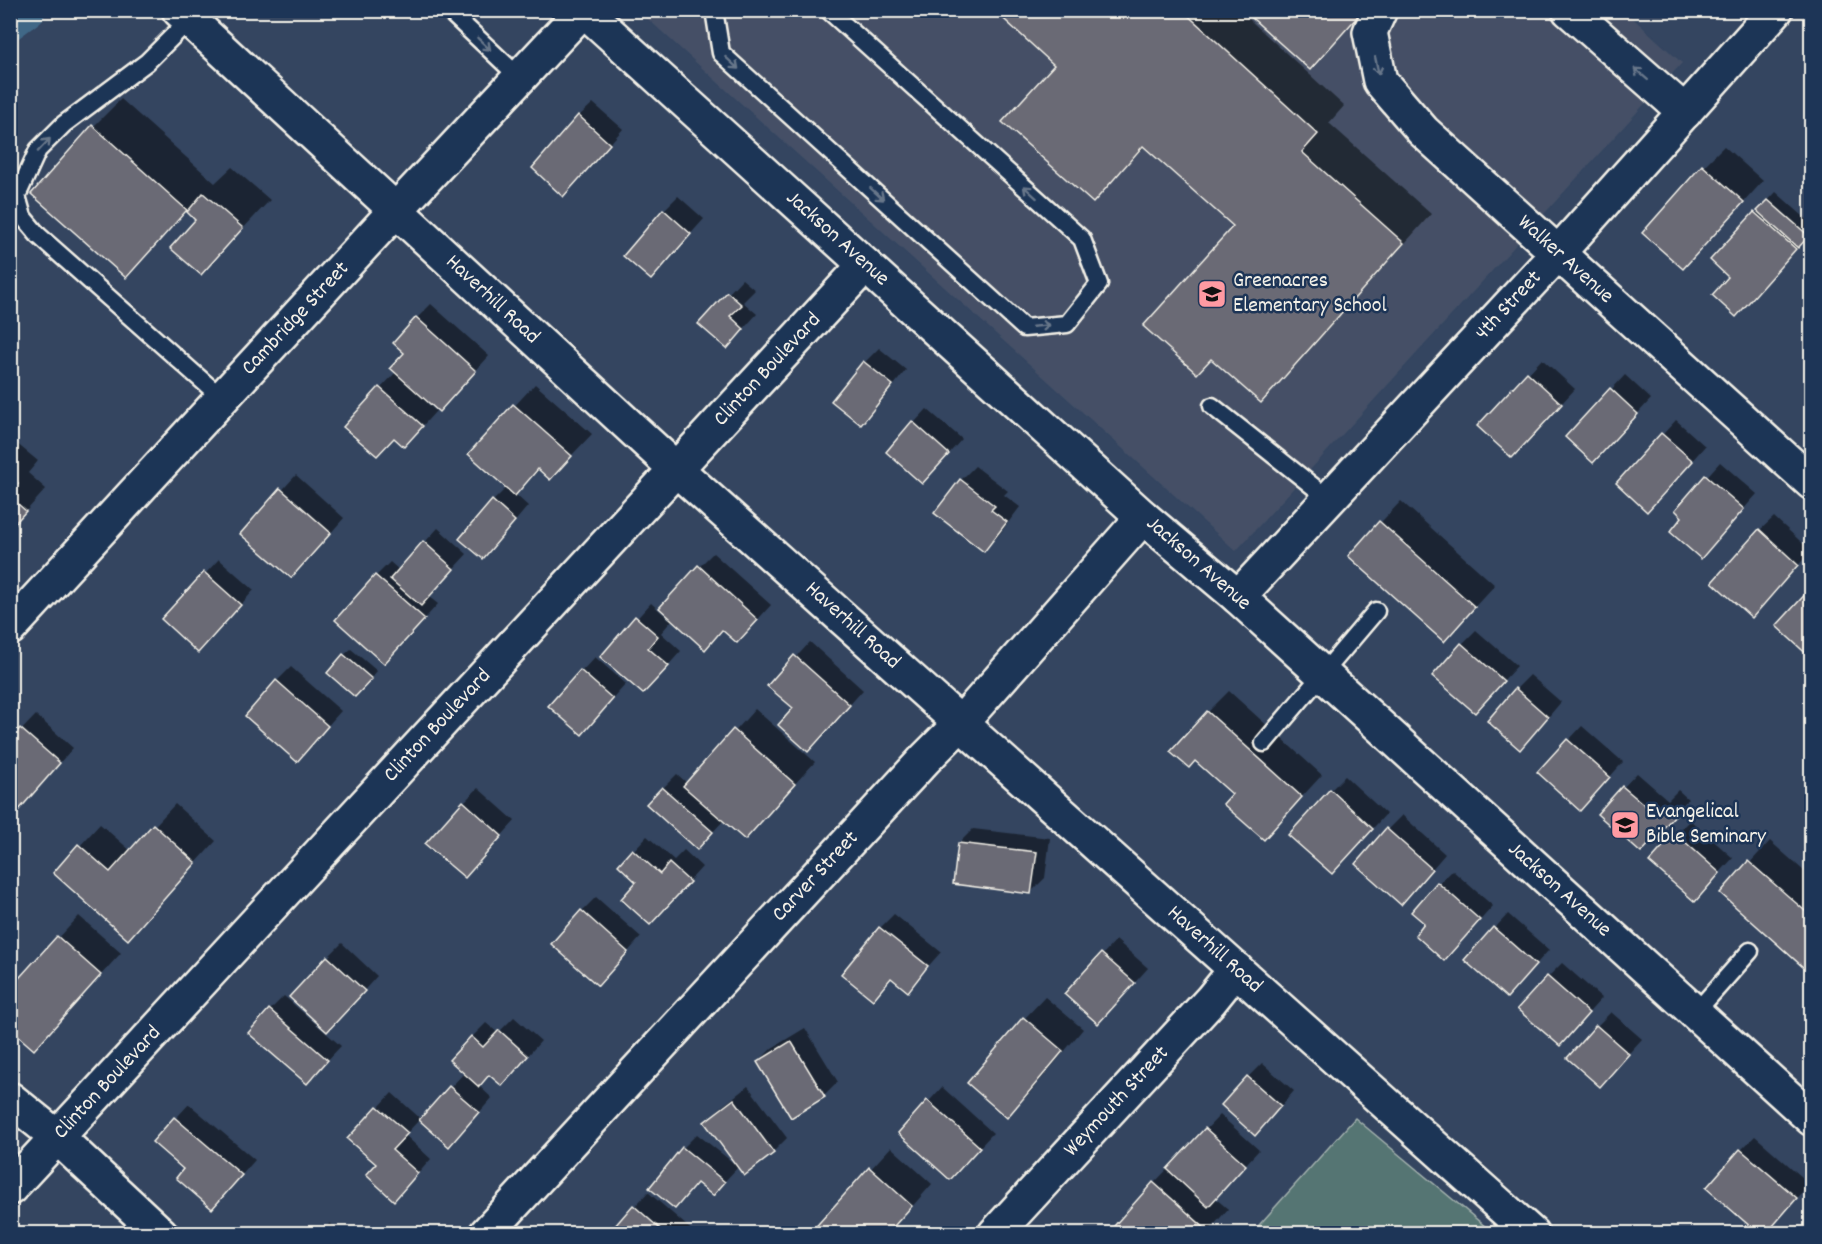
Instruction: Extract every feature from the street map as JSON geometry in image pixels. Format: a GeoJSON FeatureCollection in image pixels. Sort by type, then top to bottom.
{"type":"FeatureCollection","features":[{"type":"Feature","properties":{"kind":"street","name":"Cambridge Street"},"geometry":{"type":"LineString","coordinates":[[10,628],[583,10]]}},
{"type":"Feature","properties":{"kind":"street","name":"Jackson Avenue"},"geometry":{"type":"LineString","coordinates":[[583,10],[1143,516],[1238,597],[1812,1119]]}},
{"type":"Feature","properties":{"kind":"street","name":"Walker Avenue"},"geometry":{"type":"LineString","coordinates":[[1380,10],[1370,32],[1380,81],[1423,131],[1812,483]]}},
{"type":"Feature","properties":{"kind":"street"},"geometry":{"type":"LineString","coordinates":[[1569,10],[1685,112]]}},
{"type":"Feature","properties":{"kind":"street","name":"4th Street"},"geometry":{"type":"LineString","coordinates":[[1238,597],[1558,253],[1776,10]]}},
{"type":"Feature","properties":{"kind":"street","name":"Haverhill Road"},"geometry":{"type":"LineString","coordinates":[[184,15],[677,470],[1532,1233]]}},
{"type":"Feature","properties":{"kind":"street","name":"Clinton Boulevard"},"geometry":{"type":"LineString","coordinates":[[10,1188],[865,265]]}},
{"type":"Feature","properties":{"kind":"street","name":"Carver Street"},"geometry":{"type":"LineString","coordinates":[[486,1233],[960,724],[1143,516]]}},
{"type":"Feature","properties":{"kind":"street","name":"Weymouth Street"},"geometry":{"type":"LineString","coordinates":[[995,1233],[1211,1000],[1236,969]]}},
{"type":"Feature","properties":{"kind":"street"},"geometry":{"type":"LineString","coordinates":[[10,1099],[57,1137],[161,1233]]}},
{"type":"Feature","properties":{"kind":"lane"},"geometry":{"type":"LineString","coordinates":[[448,10],[519,78]]}},
{"type":"Feature","properties":{"kind":"lane"},"geometry":{"type":"LineString","coordinates":[[714,10],[721,53],[1024,328],[1066,324],[1099,284],[1082,238],[828,10]]}},
{"type":"Feature","properties":{"kind":"lane"},"geometry":{"type":"LineString","coordinates":[[184,15],[147,62],[64,124],[38,150],[17,196],[23,217],[38,235],[223,399]]}},
{"type":"Feature","properties":{"kind":"lane"},"geometry":{"type":"LineString","coordinates":[[1212,406],[1329,499]]}},
{"type":"Feature","properties":{"kind":"lane"},"geometry":{"type":"LineString","coordinates":[[1264,743],[1376,611]]}},
{"type":"Feature","properties":{"kind":"lane"},"geometry":{"type":"LineString","coordinates":[[1695,1013],[1750,951]]}},
{"type":"Feature","properties":{"kind":"shaded area","name":"Greenacres Elementary School"},"geometry":{"type":"Polygon","coordinates":[[[639,11],[1625,11],[1682,63],[1236,551],[639,11]]]}},
{"type":"Feature","properties":{"kind":"green space"},"geometry":{"type":"Polygon","coordinates":[[[1355,1118],[1487,1228],[1488,1233],[1252,1233],[1355,1118]]]}},
{"type":"Feature","properties":{"kind":"building"},"geometry":{"type":"Polygon","coordinates":[[[994,10],[1182,10],[1318,134],[1302,152],[1404,243],[1261,403],[1211,359],[1197,374],[1143,326],[1233,226],[1143,146],[1093,203],[1002,122],[1054,65],[994,10]]]}},
{"type":"Feature","properties":{"kind":"building"},"geometry":{"type":"Polygon","coordinates":[[[1243,10],[1354,10],[1359,15],[1310,70],[1243,10]]]}},
{"type":"Feature","properties":{"kind":"building"},"geometry":{"type":"Polygon","coordinates":[[[578,115],[610,144],[563,197],[532,168],[578,115]]]}},
{"type":"Feature","properties":{"kind":"building"},"geometry":{"type":"Polygon","coordinates":[[[92,125],[188,211],[203,193],[243,228],[201,275],[170,248],[195,220],[186,211],[126,278],[31,194],[92,125]]]}},
{"type":"Feature","properties":{"kind":"building"},"geometry":{"type":"Polygon","coordinates":[[[1702,165],[1744,202],[1683,269],[1642,233],[1702,165]]]}},
{"type":"Feature","properties":{"kind":"building"},"geometry":{"type":"Polygon","coordinates":[[[1768,200],[1809,236],[1798,248],[1757,211],[1768,200]]]}},
{"type":"Feature","properties":{"kind":"building"},"geometry":{"type":"Polygon","coordinates":[[[663,209],[691,234],[651,280],[623,256],[663,209]]]}},
{"type":"Feature","properties":{"kind":"building"},"geometry":{"type":"Polygon","coordinates":[[[1754,212],[1796,249],[1736,317],[1712,295],[1728,277],[1710,260],[1754,212]]]}},
{"type":"Feature","properties":{"kind":"building"},"geometry":{"type":"Polygon","coordinates":[[[727,292],[742,305],[730,316],[744,329],[727,349],[698,324],[727,292]]]}},
{"type":"Feature","properties":{"kind":"building"},"geometry":{"type":"Polygon","coordinates":[[[416,317],[476,371],[439,412],[390,368],[404,353],[393,343],[416,317]]]}},
{"type":"Feature","properties":{"kind":"building"},"geometry":{"type":"Polygon","coordinates":[[[863,361],[893,385],[861,425],[831,401],[863,361]]]}},
{"type":"Feature","properties":{"kind":"building"},"geometry":{"type":"Polygon","coordinates":[[[1527,372],[1562,404],[1512,458],[1477,426],[1527,372]]]}},
{"type":"Feature","properties":{"kind":"building"},"geometry":{"type":"Polygon","coordinates":[[[379,387],[423,426],[404,447],[394,438],[377,456],[343,427],[379,387]]]}},
{"type":"Feature","properties":{"kind":"building"},"geometry":{"type":"Polygon","coordinates":[[[1610,388],[1638,414],[1593,463],[1565,437],[1610,388]]]}},
{"type":"Feature","properties":{"kind":"building"},"geometry":{"type":"Polygon","coordinates":[[[513,404],[572,456],[550,480],[538,469],[515,496],[468,454],[513,404]]]}},
{"type":"Feature","properties":{"kind":"building"},"geometry":{"type":"Polygon","coordinates":[[[912,421],[949,454],[922,484],[886,452],[912,421]]]}},
{"type":"Feature","properties":{"kind":"building"},"geometry":{"type":"Polygon","coordinates":[[[1661,433],[1693,461],[1647,512],[1616,483],[1661,433]]]}},
{"type":"Feature","properties":{"kind":"building"},"geometry":{"type":"Polygon","coordinates":[[[1705,475],[1744,509],[1701,559],[1670,532],[1682,517],[1675,510],[1705,475]]]}},
{"type":"Feature","properties":{"kind":"building"},"geometry":{"type":"Polygon","coordinates":[[[10,477],[18,483],[10,492],[10,477]]]}},
{"type":"Feature","properties":{"kind":"building"},"geometry":{"type":"Polygon","coordinates":[[[960,479],[995,506],[991,510],[1007,522],[984,552],[934,513],[960,479]]]}},
{"type":"Feature","properties":{"kind":"building"},"geometry":{"type":"Polygon","coordinates":[[[280,488],[331,533],[291,578],[240,534],[280,488]]]}},
{"type":"Feature","properties":{"kind":"building"},"geometry":{"type":"Polygon","coordinates":[[[10,497],[26,511],[10,529],[10,497]]]}},
{"type":"Feature","properties":{"kind":"building"},"geometry":{"type":"Polygon","coordinates":[[[492,500],[515,521],[483,559],[459,539],[492,500]]]}},
{"type":"Feature","properties":{"kind":"building"},"geometry":{"type":"Polygon","coordinates":[[[1379,521],[1475,607],[1444,642],[1348,556],[1379,521]]]}},
{"type":"Feature","properties":{"kind":"building"},"geometry":{"type":"Polygon","coordinates":[[[1759,529],[1798,565],[1752,618],[1712,582],[1759,529]]]}},
{"type":"Feature","properties":{"kind":"building"},"geometry":{"type":"Polygon","coordinates":[[[423,541],[454,569],[421,606],[390,579],[423,541]]]}},
{"type":"Feature","properties":{"kind":"building"},"geometry":{"type":"Polygon","coordinates":[[[698,565],[758,620],[737,643],[722,630],[705,650],[659,608],[698,565]]]}},
{"type":"Feature","properties":{"kind":"building"},"geometry":{"type":"Polygon","coordinates":[[[204,572],[241,605],[198,653],[161,619],[204,572]]]}},
{"type":"Feature","properties":{"kind":"building"},"geometry":{"type":"Polygon","coordinates":[[[375,575],[425,619],[384,664],[335,620],[375,575]]]}},
{"type":"Feature","properties":{"kind":"building"},"geometry":{"type":"Polygon","coordinates":[[[1812,587],[1812,659],[1776,626],[1812,587]]]}},
{"type":"Feature","properties":{"kind":"building"},"geometry":{"type":"Polygon","coordinates":[[[635,616],[658,636],[648,648],[669,666],[643,694],[600,657],[635,616]]]}},
{"type":"Feature","properties":{"kind":"building"},"geometry":{"type":"Polygon","coordinates":[[[1461,643],[1504,681],[1475,713],[1432,676],[1461,643]]]}},
{"type":"Feature","properties":{"kind":"building"},"geometry":{"type":"Polygon","coordinates":[[[343,654],[372,679],[355,697],[327,673],[343,654]]]}},
{"type":"Feature","properties":{"kind":"building"},"geometry":{"type":"Polygon","coordinates":[[[794,655],[850,705],[808,752],[778,725],[793,708],[767,686],[794,655]]]}},
{"type":"Feature","properties":{"kind":"building"},"geometry":{"type":"Polygon","coordinates":[[[580,670],[613,699],[582,735],[548,706],[580,670]]]}},
{"type":"Feature","properties":{"kind":"building"},"geometry":{"type":"Polygon","coordinates":[[[276,680],[328,726],[297,762],[245,716],[276,680]]]}},
{"type":"Feature","properties":{"kind":"building"},"geometry":{"type":"Polygon","coordinates":[[[1515,688],[1548,717],[1520,750],[1487,721],[1515,688]]]}},
{"type":"Feature","properties":{"kind":"building"},"geometry":{"type":"Polygon","coordinates":[[[1207,711],[1302,797],[1264,840],[1223,804],[1232,794],[1195,761],[1189,768],[1170,752],[1207,711]]]}},
{"type":"Feature","properties":{"kind":"building"},"geometry":{"type":"Polygon","coordinates":[[[20,728],[60,763],[11,819],[10,740],[20,728]]]}},
{"type":"Feature","properties":{"kind":"building"},"geometry":{"type":"Polygon","coordinates":[[[733,729],[795,784],[745,840],[683,786],[733,729]]]}},
{"type":"Feature","properties":{"kind":"building"},"geometry":{"type":"Polygon","coordinates":[[[1567,739],[1610,777],[1580,811],[1537,772],[1567,739]]]}},
{"type":"Feature","properties":{"kind":"building"},"geometry":{"type":"Polygon","coordinates":[[[1622,786],[1654,813],[1663,803],[1676,814],[1641,853],[1597,814],[1622,786]]]}},
{"type":"Feature","properties":{"kind":"building"},"geometry":{"type":"Polygon","coordinates":[[[662,787],[713,832],[697,850],[646,804],[662,787]]]}},
{"type":"Feature","properties":{"kind":"building"},"geometry":{"type":"Polygon","coordinates":[[[1330,789],[1373,829],[1332,874],[1288,835],[1330,789]]]}},
{"type":"Feature","properties":{"kind":"building"},"geometry":{"type":"Polygon","coordinates":[[[463,801],[502,836],[465,878],[425,844],[463,801]]]}},
{"type":"Feature","properties":{"kind":"building"},"geometry":{"type":"Polygon","coordinates":[[[153,824],[196,863],[128,940],[53,873],[78,844],[110,872],[153,824]]]}},
{"type":"Feature","properties":{"kind":"building"},"geometry":{"type":"Polygon","coordinates":[[[1386,828],[1432,869],[1401,905],[1355,864],[1386,828]]]}},
{"type":"Feature","properties":{"kind":"building"},"geometry":{"type":"Polygon","coordinates":[[[1675,833],[1720,873],[1695,902],[1649,862],[1675,833]]]}},
{"type":"Feature","properties":{"kind":"building"},"geometry":{"type":"Polygon","coordinates":[[[958,843],[1037,852],[1031,894],[953,884],[958,843]]]}},
{"type":"Feature","properties":{"kind":"building"},"geometry":{"type":"Polygon","coordinates":[[[632,849],[660,874],[669,863],[690,882],[650,925],[621,899],[636,882],[618,865],[632,849]]]}},
{"type":"Feature","properties":{"kind":"building"},"geometry":{"type":"Polygon","coordinates":[[[1748,861],[1812,917],[1812,975],[1720,893],[1748,861]]]}},
{"type":"Feature","properties":{"kind":"building"},"geometry":{"type":"Polygon","coordinates":[[[1437,882],[1480,920],[1444,961],[1415,935],[1424,923],[1411,912],[1437,882]]]}},
{"type":"Feature","properties":{"kind":"building"},"geometry":{"type":"Polygon","coordinates":[[[581,910],[628,952],[598,986],[551,944],[581,910]]]}},
{"type":"Feature","properties":{"kind":"building"},"geometry":{"type":"Polygon","coordinates":[[[879,927],[928,966],[908,992],[891,978],[873,1000],[841,974],[879,927]]]}},
{"type":"Feature","properties":{"kind":"building"},"geometry":{"type":"Polygon","coordinates":[[[1493,927],[1536,965],[1507,998],[1464,960],[1493,927]]]}},
{"type":"Feature","properties":{"kind":"building"},"geometry":{"type":"Polygon","coordinates":[[[57,936],[101,975],[34,1050],[10,1029],[10,988],[57,936]]]}},
{"type":"Feature","properties":{"kind":"building"},"geometry":{"type":"Polygon","coordinates":[[[1101,953],[1135,983],[1098,1024],[1064,994],[1101,953]]]}},
{"type":"Feature","properties":{"kind":"building"},"geometry":{"type":"Polygon","coordinates":[[[327,956],[365,991],[327,1032],[289,997],[327,956]]]}},
{"type":"Feature","properties":{"kind":"building"},"geometry":{"type":"Polygon","coordinates":[[[1547,976],[1589,1013],[1560,1046],[1517,1009],[1547,976]]]}},
{"type":"Feature","properties":{"kind":"building"},"geometry":{"type":"Polygon","coordinates":[[[269,1009],[328,1060],[307,1084],[248,1033],[269,1009]]]}},
{"type":"Feature","properties":{"kind":"building"},"geometry":{"type":"Polygon","coordinates":[[[1023,1017],[1063,1051],[1007,1118],[967,1083],[1023,1017]]]}},
{"type":"Feature","properties":{"kind":"building"},"geometry":{"type":"Polygon","coordinates":[[[1596,1025],[1629,1054],[1600,1087],[1567,1058],[1596,1025]]]}},
{"type":"Feature","properties":{"kind":"building"},"geometry":{"type":"Polygon","coordinates":[[[499,1030],[528,1056],[502,1086],[489,1075],[479,1087],[449,1060],[471,1036],[483,1047],[499,1030]]]}},
{"type":"Feature","properties":{"kind":"building"},"geometry":{"type":"Polygon","coordinates":[[[791,1041],[825,1097],[791,1118],[757,1062],[791,1041]]]}},
{"type":"Feature","properties":{"kind":"building"},"geometry":{"type":"Polygon","coordinates":[[[1247,1076],[1281,1106],[1255,1136],[1221,1105],[1247,1076]]]}},
{"type":"Feature","properties":{"kind":"building"},"geometry":{"type":"Polygon","coordinates":[[[449,1086],[479,1112],[449,1147],[419,1120],[449,1086]]]}},
{"type":"Feature","properties":{"kind":"building"},"geometry":{"type":"Polygon","coordinates":[[[734,1099],[774,1153],[744,1176],[704,1122],[734,1099]]]}},
{"type":"Feature","properties":{"kind":"building"},"geometry":{"type":"Polygon","coordinates":[[[927,1100],[980,1147],[950,1180],[898,1133],[927,1100]]]}},
{"type":"Feature","properties":{"kind":"building"},"geometry":{"type":"Polygon","coordinates":[[[377,1106],[408,1133],[392,1150],[418,1173],[394,1201],[366,1175],[376,1164],[347,1139],[377,1106]]]}},
{"type":"Feature","properties":{"kind":"building"},"geometry":{"type":"Polygon","coordinates":[[[174,1117],[242,1175],[212,1209],[176,1178],[183,1169],[152,1142],[174,1117]]]}},
{"type":"Feature","properties":{"kind":"building"},"geometry":{"type":"Polygon","coordinates":[[[1205,1128],[1246,1165],[1208,1207],[1167,1169],[1205,1128]]]}},
{"type":"Feature","properties":{"kind":"building"},"geometry":{"type":"Polygon","coordinates":[[[682,1147],[725,1182],[713,1196],[697,1183],[675,1209],[649,1188],[682,1147]]]}},
{"type":"Feature","properties":{"kind":"building"},"geometry":{"type":"Polygon","coordinates":[[[1740,1149],[1797,1198],[1766,1234],[1759,1234],[1706,1188],[1740,1149]]]}},
{"type":"Feature","properties":{"kind":"building"},"geometry":{"type":"Polygon","coordinates":[[[869,1167],[912,1206],[887,1234],[813,1234],[811,1232],[869,1167]]]}},
{"type":"Feature","properties":{"kind":"building"},"geometry":{"type":"Polygon","coordinates":[[[1153,1182],[1208,1231],[1206,1234],[1107,1234],[1153,1182]]]}},
{"type":"Feature","properties":{"kind":"building"},"geometry":{"type":"Polygon","coordinates":[[[633,1205],[666,1234],[608,1234],[633,1205]]]}},
{"type":"Feature","properties":{"kind":"waterway"},"geometry":{"type":"LineString","coordinates":[[10,24],[29,10]]}},
{"type":"Feature","properties":{"kind":"place","name":"Greenacres Elementary School"},"geometry":{"type":"Point","coordinates":[1212,294]}},
{"type":"Feature","properties":{"kind":"place","name":"Evangelical Bible Seminary"},"geometry":{"type":"Point","coordinates":[1625,825]}}]}
